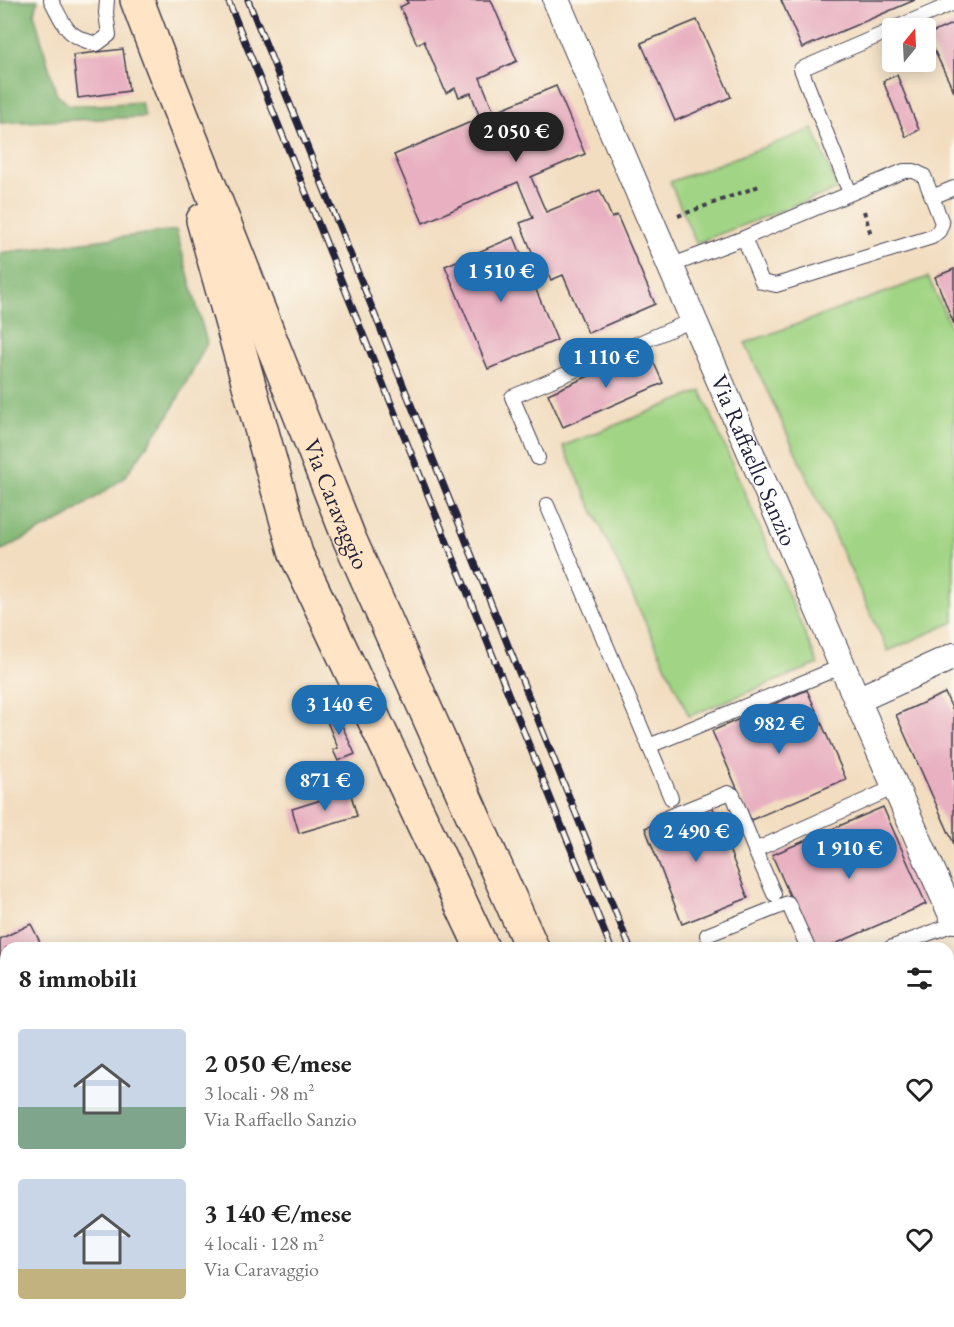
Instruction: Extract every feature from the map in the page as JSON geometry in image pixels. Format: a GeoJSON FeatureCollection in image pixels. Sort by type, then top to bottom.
{"type":"FeatureCollection","features":[{"type":"Feature","properties":{"kind":"street","name":"Via Caravaggio"},"geometry":{"type":"LineString","coordinates":[[137,0],[349,538],[529,942]]}},
{"type":"Feature","properties":{"kind":"street","name":"Via Raffaello Sanzio"},"geometry":{"type":"LineString","coordinates":[[556,0],[954,922]]}},
{"type":"Feature","properties":{"kind":"street","name":"Via Caravaggio"},"geometry":{"type":"LineString","coordinates":[[157,53],[296,554],[479,942]]}},
{"type":"Feature","properties":{"kind":"street"},"geometry":{"type":"LineString","coordinates":[[857,700],[954,656]]}},
{"type":"Feature","properties":{"kind":"lane"},"geometry":{"type":"LineString","coordinates":[[51,0],[70,33],[83,41],[97,44],[109,35],[107,0]]}},
{"type":"Feature","properties":{"kind":"lane"},"geometry":{"type":"LineString","coordinates":[[919,18],[954,3]]}},
{"type":"Feature","properties":{"kind":"lane"},"geometry":{"type":"LineString","coordinates":[[854,191],[801,69],[882,34]]}},
{"type":"Feature","properties":{"kind":"lane"},"geometry":{"type":"LineString","coordinates":[[670,266],[744,238],[904,171],[914,171],[924,176],[942,223],[939,231],[932,237],[776,285],[762,282],[744,238]]}},
{"type":"Feature","properties":{"kind":"lane"},"geometry":{"type":"LineString","coordinates":[[932,197],[954,188]]}},
{"type":"Feature","properties":{"kind":"lane"},"geometry":{"type":"LineString","coordinates":[[538,458],[512,397],[693,320]]}},
{"type":"Feature","properties":{"kind":"lane"},"geometry":{"type":"LineString","coordinates":[[547,505],[671,798]]}},
{"type":"Feature","properties":{"kind":"lane"},"geometry":{"type":"LineString","coordinates":[[649,746],[843,666]]}},
{"type":"Feature","properties":{"kind":"lane"},"geometry":{"type":"LineString","coordinates":[[755,850],[895,787]]}},
{"type":"Feature","properties":{"kind":"lane"},"geometry":{"type":"LineString","coordinates":[[661,820],[728,793],[733,795],[774,894]]}},
{"type":"Feature","properties":{"kind":"lane"},"geometry":{"type":"LineString","coordinates":[[707,935],[788,903],[805,942]]}},
{"type":"Feature","properties":{"kind":"lane"},"geometry":{"type":"LineString","coordinates":[[905,942],[954,922]]}},
{"type":"Feature","properties":{"kind":"path"},"geometry":{"type":"LineString","coordinates":[[677,216],[762,185]]}},
{"type":"Feature","properties":{"kind":"path"},"geometry":{"type":"LineString","coordinates":[[854,191],[866,215],[875,254]]}},
{"type":"Feature","properties":{"kind":"green space"},"geometry":{"type":"Polygon","coordinates":[[[0,0],[38,0],[34,13],[56,93],[69,105],[141,102],[145,117],[0,123],[0,0]]]}},
{"type":"Feature","properties":{"kind":"green space"},"geometry":{"type":"Polygon","coordinates":[[[813,129],[838,189],[696,243],[670,182],[813,129]]]}},
{"type":"Feature","properties":{"kind":"green space"},"geometry":{"type":"Polygon","coordinates":[[[176,230],[207,343],[169,415],[124,478],[67,517],[0,551],[0,253],[176,230]]]}},
{"type":"Feature","properties":{"kind":"green space"},"geometry":{"type":"Polygon","coordinates":[[[928,277],[954,334],[954,622],[888,651],[745,343],[928,277]]]}},
{"type":"Feature","properties":{"kind":"green space"},"geometry":{"type":"Polygon","coordinates":[[[701,391],[818,664],[689,716],[563,446],[701,391]]]}},
{"type":"Feature","properties":{"kind":"building"},"geometry":{"type":"Polygon","coordinates":[[[406,0],[491,0],[517,61],[480,78],[494,112],[556,86],[585,154],[531,177],[546,212],[600,190],[612,218],[617,215],[655,304],[588,333],[563,275],[551,280],[545,267],[539,269],[520,223],[533,218],[518,182],[423,223],[394,155],[480,118],[471,93],[459,97],[455,88],[446,93],[424,41],[417,44],[400,7],[408,3],[406,0]]]}},
{"type":"Feature","properties":{"kind":"building"},"geometry":{"type":"Polygon","coordinates":[[[781,0],[915,0],[802,48],[781,0]]]}},
{"type":"Feature","properties":{"kind":"building"},"geometry":{"type":"Polygon","coordinates":[[[697,20],[731,97],[675,121],[641,43],[697,20]]]}},
{"type":"Feature","properties":{"kind":"building"},"geometry":{"type":"Polygon","coordinates":[[[954,23],[954,92],[936,54],[936,31],[954,23]]]}},
{"type":"Feature","properties":{"kind":"building"},"geometry":{"type":"Polygon","coordinates":[[[123,49],[129,91],[78,98],[73,55],[123,49]]]}},
{"type":"Feature","properties":{"kind":"building"},"geometry":{"type":"Polygon","coordinates":[[[897,75],[919,130],[906,137],[883,81],[897,75]]]}},
{"type":"Feature","properties":{"kind":"building"},"geometry":{"type":"Polygon","coordinates":[[[514,237],[557,340],[488,369],[445,266],[514,237]]]}},
{"type":"Feature","properties":{"kind":"building"},"geometry":{"type":"Polygon","coordinates":[[[954,269],[954,324],[935,277],[954,269]]]}},
{"type":"Feature","properties":{"kind":"building"},"geometry":{"type":"Polygon","coordinates":[[[648,350],[663,383],[563,427],[548,394],[648,350]]]}},
{"type":"Feature","properties":{"kind":"building"},"geometry":{"type":"Polygon","coordinates":[[[807,690],[846,779],[751,820],[712,731],[807,690]]]}},
{"type":"Feature","properties":{"kind":"building"},"geometry":{"type":"Polygon","coordinates":[[[945,693],[954,713],[954,844],[896,715],[945,693]]]}},
{"type":"Feature","properties":{"kind":"building"},"geometry":{"type":"Polygon","coordinates":[[[334,708],[355,754],[338,761],[333,750],[338,748],[323,712],[334,708]]]}},
{"type":"Feature","properties":{"kind":"building"},"geometry":{"type":"Polygon","coordinates":[[[350,791],[357,816],[299,833],[292,809],[350,791]]]}},
{"type":"Feature","properties":{"kind":"building"},"geometry":{"type":"Polygon","coordinates":[[[711,803],[748,898],[682,924],[645,828],[711,803]]]}},
{"type":"Feature","properties":{"kind":"building"},"geometry":{"type":"Polygon","coordinates":[[[883,807],[926,904],[840,942],[810,942],[772,855],[883,807]]]}},
{"type":"Feature","properties":{"kind":"building"},"geometry":{"type":"Polygon","coordinates":[[[31,924],[40,942],[0,942],[0,939],[31,924]]]}},
{"type":"Feature","properties":{"kind":"railway"},"geometry":{"type":"LineString","coordinates":[[228,0],[609,942]]}},
{"type":"Feature","properties":{"kind":"railway"},"geometry":{"type":"LineString","coordinates":[[248,0],[628,942]]}}]}
